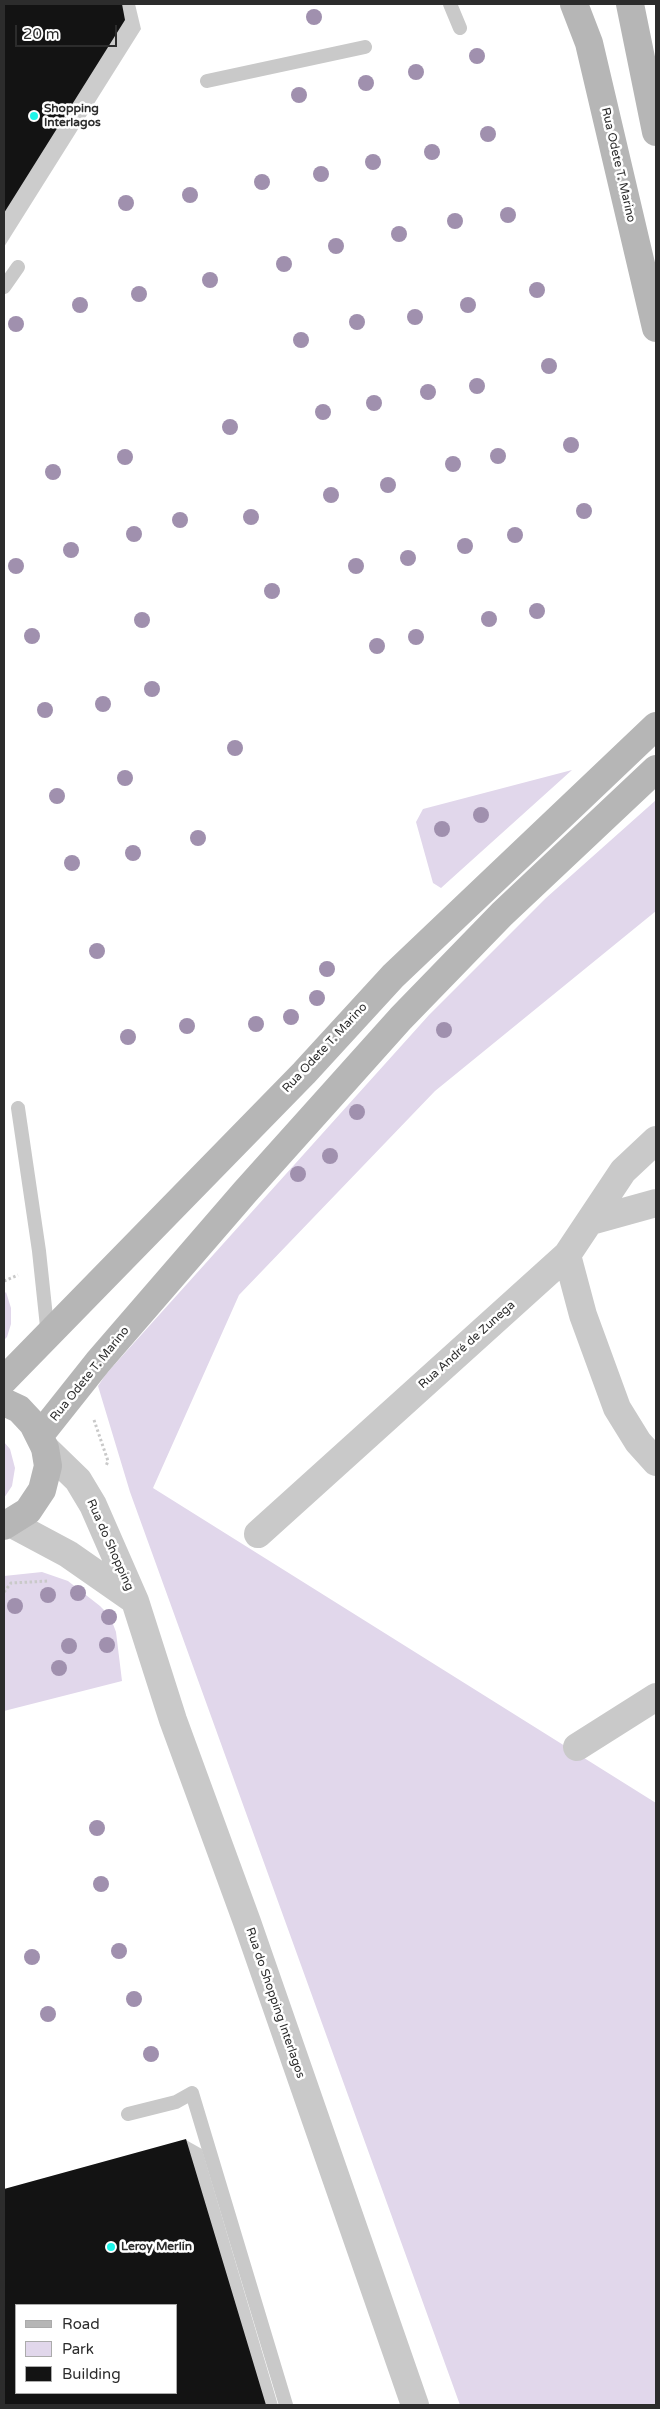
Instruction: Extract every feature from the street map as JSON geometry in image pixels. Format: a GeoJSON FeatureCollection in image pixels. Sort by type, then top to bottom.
{"type":"FeatureCollection","features":[{"type":"Feature","properties":{"kind":"street","name":"Rua Odete T. Marino"},"geometry":{"type":"LineString","coordinates":[[574,4],[589,43],[656,328]]}},
{"type":"Feature","properties":{"kind":"street"},"geometry":{"type":"LineString","coordinates":[[630,4],[656,132]]}},
{"type":"Feature","properties":{"kind":"street","name":"Rua Odete T. Marino"},"geometry":{"type":"LineString","coordinates":[[4,1380],[304,1074],[392,976],[656,726]]}},
{"type":"Feature","properties":{"kind":"street","name":"Rua Odete T. Marino"},"geometry":{"type":"LineString","coordinates":[[43,1441],[79,1386],[239,1199],[401,1018],[502,914],[656,769]]}},
{"type":"Feature","properties":{"kind":"street","name":"Rua André de Zunega"},"geometry":{"type":"LineString","coordinates":[[258,1534],[567,1255],[623,1171],[656,1140]]}},
{"type":"Feature","properties":{"kind":"street"},"geometry":{"type":"LineString","coordinates":[[591,1221],[656,1202]]}},
{"type":"Feature","properties":{"kind":"street"},"geometry":{"type":"LineString","coordinates":[[567,1255],[583,1315],[617,1408],[638,1442],[656,1462]]}},
{"type":"Feature","properties":{"kind":"street"},"geometry":{"type":"LineString","coordinates":[[4,1402],[19,1409],[33,1424],[43,1441],[48,1466],[42,1490],[28,1511],[7,1524]]}},
{"type":"Feature","properties":{"kind":"street","name":"Rua do Shopping"},"geometry":{"type":"LineString","coordinates":[[43,1441],[78,1480],[93,1505],[135,1601]]}},
{"type":"Feature","properties":{"kind":"street","name":"Rua do Shopping"},"geometry":{"type":"LineString","coordinates":[[7,1524],[68,1554],[135,1601]]}},
{"type":"Feature","properties":{"kind":"street","name":"Rua do Shopping Interlagos"},"geometry":{"type":"LineString","coordinates":[[135,1601],[173,1720],[248,1922],[415,2405]]}},
{"type":"Feature","properties":{"kind":"street"},"geometry":{"type":"LineString","coordinates":[[578,1746],[656,1697]]}},
{"type":"Feature","properties":{"kind":"lane"},"geometry":{"type":"LineString","coordinates":[[450,4],[460,28]]}},
{"type":"Feature","properties":{"kind":"lane"},"geometry":{"type":"LineString","coordinates":[[207,81],[365,47]]}},
{"type":"Feature","properties":{"kind":"lane"},"geometry":{"type":"LineString","coordinates":[[4,287],[18,268]]}},
{"type":"Feature","properties":{"kind":"lane"},"geometry":{"type":"LineString","coordinates":[[18,1108],[39,1251],[48,1336]]}},
{"type":"Feature","properties":{"kind":"lane"},"geometry":{"type":"LineString","coordinates":[[128,2114],[176,2102],[192,2094],[286,2405]]}},
{"type":"Feature","properties":{"kind":"path"},"geometry":{"type":"LineString","coordinates":[[79,1386],[93,1401],[94,1424],[108,1461],[93,1505]]}},
{"type":"Feature","properties":{"kind":"green space"},"geometry":{"type":"Polygon","coordinates":[[[572,770],[441,888],[433,883],[416,822],[423,809],[572,770]]]}},
{"type":"Feature","properties":{"kind":"green space"},"geometry":{"type":"Polygon","coordinates":[[[656,800],[656,911],[435,1091],[239,1295],[153,1488],[656,1803],[656,2405],[460,2405],[130,1492],[98,1386],[106,1374],[429,1015],[546,898],[656,800]]]}},
{"type":"Feature","properties":{"kind":"green space"},"geometry":{"type":"Polygon","coordinates":[[[6,1292],[11,1308],[11,1324],[7,1337],[4,1340],[4,1294],[6,1292]]]}},
{"type":"Feature","properties":{"kind":"green space"},"geometry":{"type":"Polygon","coordinates":[[[4,1442],[10,1449],[15,1468],[12,1486],[4,1498],[4,1442]]]}},
{"type":"Feature","properties":{"kind":"green space"},"geometry":{"type":"Polygon","coordinates":[[[42,1572],[68,1581],[110,1616],[116,1632],[122,1681],[4,1711],[4,1576],[42,1572]]]}},
{"type":"Feature","properties":{"kind":"building","name":"Shopping Interlagos"},"geometry":{"type":"Polygon","coordinates":[[[4,4],[122,4],[125,20],[4,213],[4,4]]]}},
{"type":"Feature","properties":{"kind":"building","name":"Leroy Merlin"},"geometry":{"type":"Polygon","coordinates":[[[186,2139],[266,2405],[4,2405],[4,2189],[186,2139]]]}},
{"type":"Feature","properties":{"kind":"place","name":"Shopping Interlagos"},"geometry":{"type":"Point","coordinates":[34,116]}},
{"type":"Feature","properties":{"kind":"place","name":"Leroy Merlin"},"geometry":{"type":"Point","coordinates":[111,2247]}}]}
